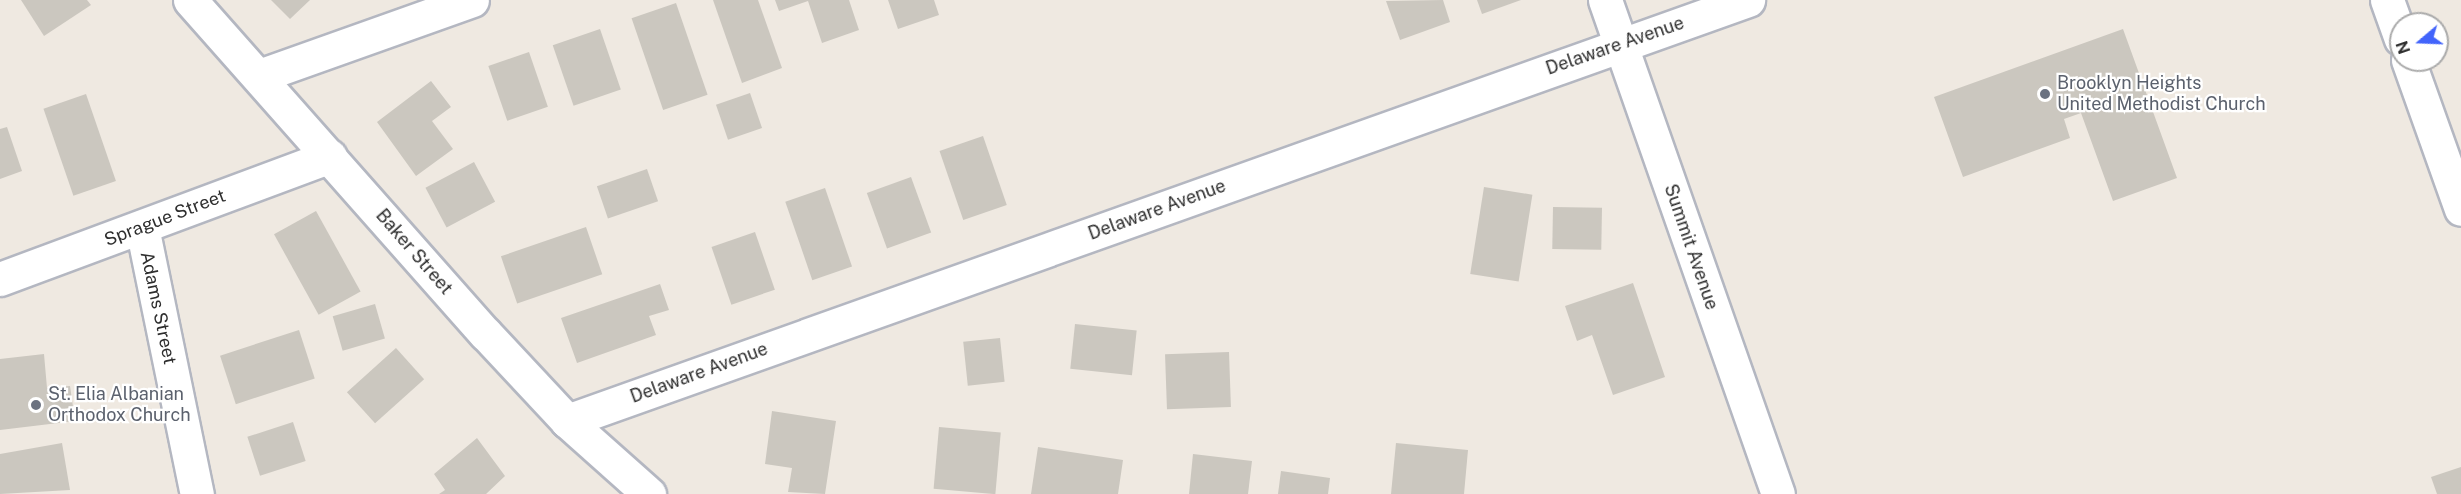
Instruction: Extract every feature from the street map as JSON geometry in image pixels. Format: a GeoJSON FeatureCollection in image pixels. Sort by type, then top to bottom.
{"type":"FeatureCollection","features":[{"type":"Feature","properties":{"kind":"street","name":"Baker Street"},"geometry":{"type":"LineString","coordinates":[[190,0],[567,421],[649,494]]}},
{"type":"Feature","properties":{"kind":"street"},"geometry":{"type":"LineString","coordinates":[[259,76],[472,0]]}},
{"type":"Feature","properties":{"kind":"street","name":"Summit Avenue"},"geometry":{"type":"LineString","coordinates":[[1605,0],[1778,494]]}},
{"type":"Feature","properties":{"kind":"street","name":"Delaware Avenue"},"geometry":{"type":"LineString","coordinates":[[567,421],[1748,0]]}},
{"type":"Feature","properties":{"kind":"street"},"geometry":{"type":"LineString","coordinates":[[2412,72],[2461,209]]}},
{"type":"Feature","properties":{"kind":"street","name":"Sprague Street"},"geometry":{"type":"LineString","coordinates":[[0,279],[330,156]]}},
{"type":"Feature","properties":{"kind":"street","name":"Adams Street"},"geometry":{"type":"LineString","coordinates":[[142,227],[197,494]]}},
{"type":"Feature","properties":{"kind":"building"},"geometry":{"type":"Polygon","coordinates":[[[21,0],[87,0],[91,5],[44,36],[21,0]]]}},
{"type":"Feature","properties":{"kind":"building"},"geometry":{"type":"Polygon","coordinates":[[[271,0],[310,0],[290,19],[271,0]]]}},
{"type":"Feature","properties":{"kind":"building"},"geometry":{"type":"Polygon","coordinates":[[[713,0],[758,0],[782,68],[742,83],[713,0]]]}},
{"type":"Feature","properties":{"kind":"building"},"geometry":{"type":"Polygon","coordinates":[[[775,0],[849,0],[859,30],[822,43],[808,1],[779,11],[775,0]]]}},
{"type":"Feature","properties":{"kind":"building"},"geometry":{"type":"Polygon","coordinates":[[[888,0],[934,0],[939,15],[898,29],[888,0]]]}},
{"type":"Feature","properties":{"kind":"building"},"geometry":{"type":"Polygon","coordinates":[[[1443,0],[1450,22],[1400,40],[1386,1],[1443,0]]]}},
{"type":"Feature","properties":{"kind":"building"},"geometry":{"type":"Polygon","coordinates":[[[1477,0],[1521,0],[1482,14],[1477,0]]]}},
{"type":"Feature","properties":{"kind":"building"},"geometry":{"type":"Polygon","coordinates":[[[676,3],[708,95],[663,110],[632,18],[676,3]]]}},
{"type":"Feature","properties":{"kind":"building"},"geometry":{"type":"Polygon","coordinates":[[[600,29],[621,90],[574,106],[553,45],[600,29]]]}},
{"type":"Feature","properties":{"kind":"building"},"geometry":{"type":"Polygon","coordinates":[[[2123,29],[2177,178],[2113,201],[2081,113],[2064,119],[2070,138],[1963,177],[1934,97],[2123,29]]]}},
{"type":"Feature","properties":{"kind":"building"},"geometry":{"type":"Polygon","coordinates":[[[529,52],[548,107],[507,121],[488,66],[529,52]]]}},
{"type":"Feature","properties":{"kind":"building"},"geometry":{"type":"Polygon","coordinates":[[[431,81],[451,107],[432,121],[453,149],[416,176],[377,122],[431,81]]]}},
{"type":"Feature","properties":{"kind":"building"},"geometry":{"type":"Polygon","coordinates":[[[750,93],[762,128],[728,140],[716,105],[750,93]]]}},
{"type":"Feature","properties":{"kind":"building"},"geometry":{"type":"Polygon","coordinates":[[[86,94],[116,181],[73,196],[43,109],[86,94]]]}},
{"type":"Feature","properties":{"kind":"building"},"geometry":{"type":"Polygon","coordinates":[[[7,127],[22,171],[0,179],[0,129],[7,127]]]}},
{"type":"Feature","properties":{"kind":"building"},"geometry":{"type":"Polygon","coordinates":[[[983,136],[1007,205],[963,220],[940,151],[983,136]]]}},
{"type":"Feature","properties":{"kind":"building"},"geometry":{"type":"Polygon","coordinates":[[[474,162],[495,202],[447,228],[425,188],[474,162]]]}},
{"type":"Feature","properties":{"kind":"building"},"geometry":{"type":"Polygon","coordinates":[[[647,169],[658,201],[608,218],[597,186],[647,169]]]}},
{"type":"Feature","properties":{"kind":"building"},"geometry":{"type":"Polygon","coordinates":[[[911,177],[931,232],[887,249],[867,193],[911,177]]]}},
{"type":"Feature","properties":{"kind":"building"},"geometry":{"type":"Polygon","coordinates":[[[1484,187],[1532,195],[1519,282],[1470,274],[1484,187]]]}},
{"type":"Feature","properties":{"kind":"building"},"geometry":{"type":"Polygon","coordinates":[[[825,188],[852,266],[812,280],[785,202],[825,188]]]}},
{"type":"Feature","properties":{"kind":"building"},"geometry":{"type":"Polygon","coordinates":[[[1553,207],[1602,208],[1601,250],[1552,249],[1553,207]]]}},
{"type":"Feature","properties":{"kind":"building"},"geometry":{"type":"Polygon","coordinates":[[[316,211],[361,291],[319,315],[274,234],[316,211]]]}},
{"type":"Feature","properties":{"kind":"building"},"geometry":{"type":"Polygon","coordinates":[[[586,227],[602,274],[517,304],[501,256],[586,227]]]}},
{"type":"Feature","properties":{"kind":"building"},"geometry":{"type":"Polygon","coordinates":[[[755,232],[775,290],[731,305],[712,247],[755,232]]]}},
{"type":"Feature","properties":{"kind":"building"},"geometry":{"type":"Polygon","coordinates":[[[1633,283],[1665,377],[1613,395],[1592,335],[1577,341],[1565,306],[1633,283]]]}},
{"type":"Feature","properties":{"kind":"building"},"geometry":{"type":"Polygon","coordinates":[[[660,284],[669,310],[649,316],[656,335],[577,363],[561,318],[660,284]]]}},
{"type":"Feature","properties":{"kind":"building"},"geometry":{"type":"Polygon","coordinates":[[[375,304],[385,339],[343,351],[333,316],[375,304]]]}},
{"type":"Feature","properties":{"kind":"building"},"geometry":{"type":"Polygon","coordinates":[[[1075,324],[1137,330],[1132,375],[1070,369],[1075,324]]]}},
{"type":"Feature","properties":{"kind":"building"},"geometry":{"type":"Polygon","coordinates":[[[299,330],[315,379],[236,404],[220,356],[299,330]]]}},
{"type":"Feature","properties":{"kind":"building"},"geometry":{"type":"Polygon","coordinates":[[[1000,338],[1005,382],[968,386],[963,342],[1000,338]]]}},
{"type":"Feature","properties":{"kind":"building"},"geometry":{"type":"Polygon","coordinates":[[[396,348],[424,379],[375,423],[347,392],[396,348]]]}},
{"type":"Feature","properties":{"kind":"building"},"geometry":{"type":"Polygon","coordinates":[[[1229,352],[1231,407],[1167,409],[1165,354],[1229,352]]]}},
{"type":"Feature","properties":{"kind":"building","name":"St. Elia Albanian Orthodox Church"},"geometry":{"type":"Polygon","coordinates":[[[44,354],[47,388],[70,386],[75,421],[0,430],[0,359],[44,354]]]}},
{"type":"Feature","properties":{"kind":"building"},"geometry":{"type":"Polygon","coordinates":[[[772,411],[836,421],[825,494],[788,492],[792,468],[765,464],[772,411]]]}},
{"type":"Feature","properties":{"kind":"building"},"geometry":{"type":"Polygon","coordinates":[[[293,422],[306,461],[260,476],[247,437],[293,422]]]}},
{"type":"Feature","properties":{"kind":"building"},"geometry":{"type":"Polygon","coordinates":[[[939,427],[1001,432],[995,494],[934,489],[939,427]]]}},
{"type":"Feature","properties":{"kind":"building"},"geometry":{"type":"Polygon","coordinates":[[[477,438],[505,476],[486,494],[439,494],[445,490],[434,474],[477,438]]]}},
{"type":"Feature","properties":{"kind":"building"},"geometry":{"type":"Polygon","coordinates":[[[62,443],[70,490],[0,494],[0,454],[62,443]]]}},
{"type":"Feature","properties":{"kind":"building"},"geometry":{"type":"Polygon","coordinates":[[[1396,443],[1468,450],[1464,494],[1391,494],[1396,443]]]}},
{"type":"Feature","properties":{"kind":"building"},"geometry":{"type":"Polygon","coordinates":[[[1038,447],[1123,460],[1118,494],[1031,494],[1038,447]]]}},
{"type":"Feature","properties":{"kind":"building"},"geometry":{"type":"Polygon","coordinates":[[[1193,454],[1252,461],[1248,494],[1189,494],[1193,454]]]}},
{"type":"Feature","properties":{"kind":"building"},"geometry":{"type":"Polygon","coordinates":[[[2461,467],[2461,494],[2437,494],[2431,477],[2461,467]]]}},
{"type":"Feature","properties":{"kind":"building"},"geometry":{"type":"Polygon","coordinates":[[[1281,471],[1330,478],[1328,494],[1278,494],[1281,471]]]}},
{"type":"Feature","properties":{"kind":"place","name":"Brooklyn Heights United Methodist Church"},"geometry":{"type":"Point","coordinates":[2045,94]}},
{"type":"Feature","properties":{"kind":"place","name":"St. Elia Albanian Orthodox Church"},"geometry":{"type":"Point","coordinates":[36,405]}}]}
